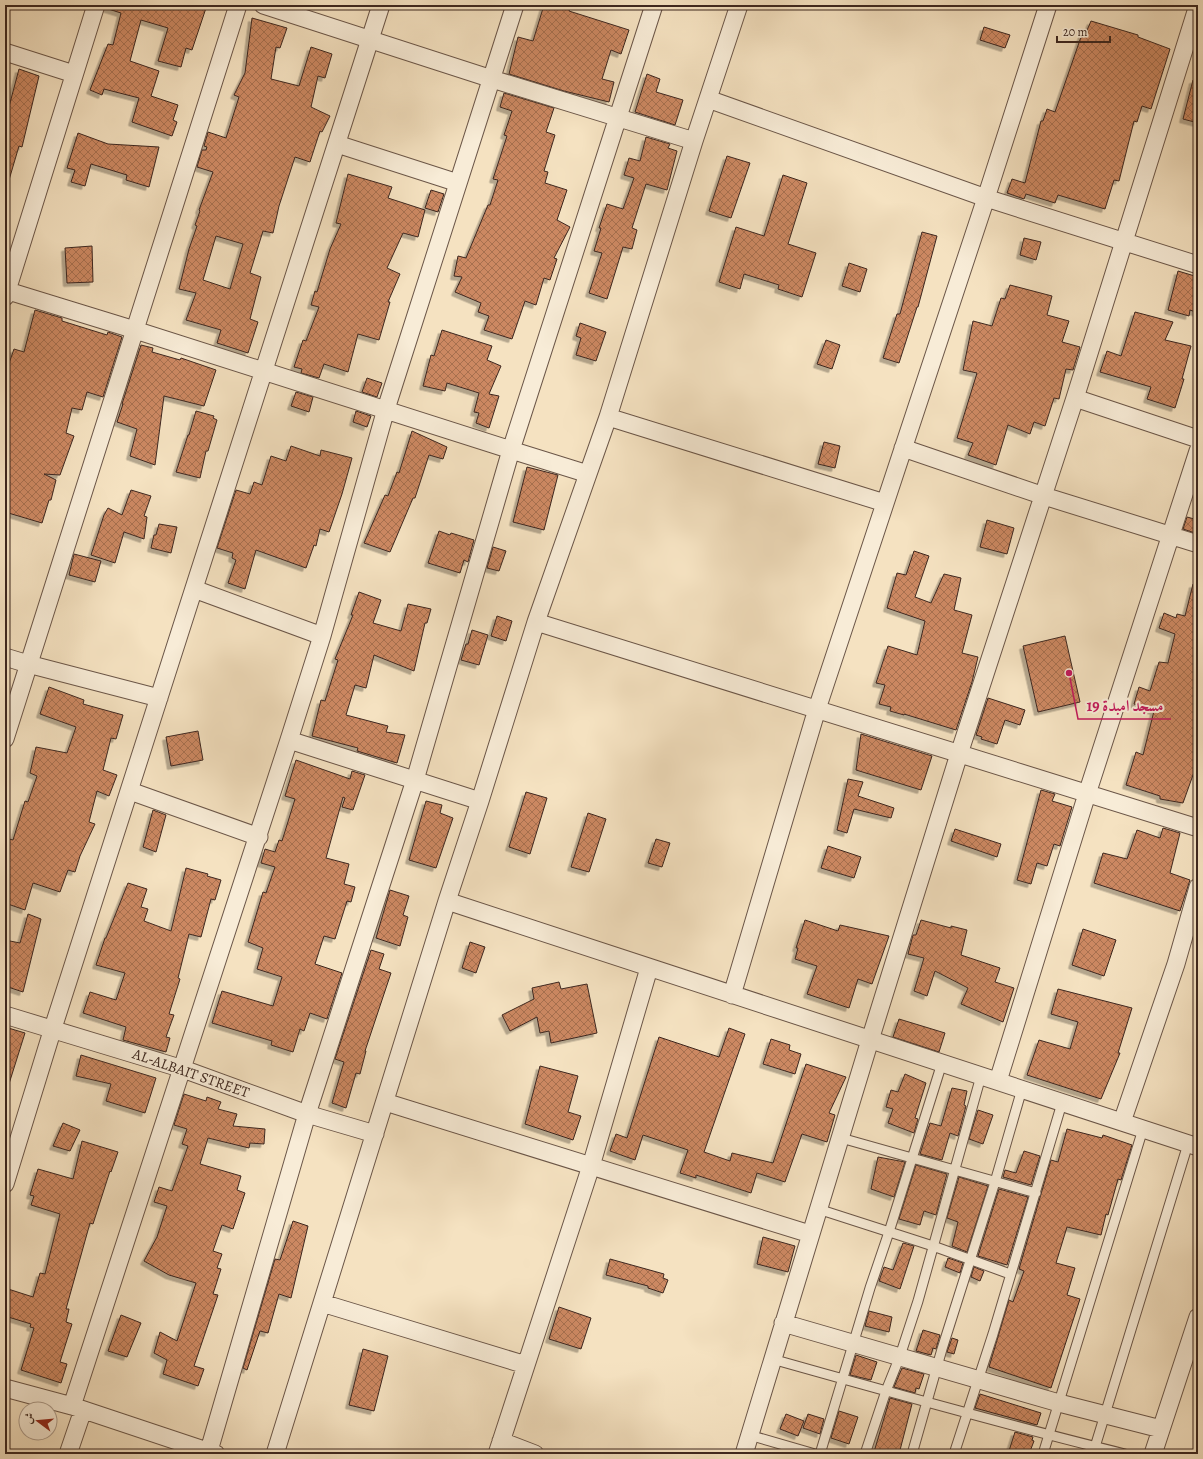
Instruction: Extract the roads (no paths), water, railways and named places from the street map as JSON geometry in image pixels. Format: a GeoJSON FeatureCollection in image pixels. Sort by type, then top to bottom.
{"type":"FeatureCollection","features":[{"type":"Feature","properties":{"kind":"street"},"geometry":{"type":"LineString","coordinates":[[96,5],[6,292],[135,330],[588,474]]}},
{"type":"Feature","properties":{"kind":"street"},"geometry":{"type":"LineString","coordinates":[[5,739],[238,5]]}},
{"type":"Feature","properties":{"kind":"street"},"geometry":{"type":"LineString","coordinates":[[263,5],[492,79],[694,141]]}},
{"type":"Feature","properties":{"kind":"street"},"geometry":{"type":"LineString","coordinates":[[5,1184],[53,1028],[381,5]]}},
{"type":"Feature","properties":{"kind":"street"},"geometry":{"type":"LineString","coordinates":[[68,1454],[77,1408],[183,1069],[322,636],[386,409],[515,5]]}},
{"type":"Feature","properties":{"kind":"street"},"geometry":{"type":"LineString","coordinates":[[5,1388],[77,1408],[211,1453],[307,1114],[415,780],[511,450],[654,5]]}},
{"type":"Feature","properties":{"kind":"street"},"geometry":{"type":"LineString","coordinates":[[275,1454],[536,622],[608,417],[694,141],[739,5]]}},
{"type":"Feature","properties":{"kind":"street"},"geometry":{"type":"LineString","coordinates":[[732,995],[817,710],[1048,5]]}},
{"type":"Feature","properties":{"kind":"street"},"geometry":{"type":"LineString","coordinates":[[744,1454],[810,1234],[959,754],[1044,496],[1198,5]]}},
{"type":"Feature","properties":{"kind":"street"},"geometry":{"type":"LineString","coordinates":[[5,52],[74,74]]}},
{"type":"Feature","properties":{"kind":"street"},"geometry":{"type":"LineString","coordinates":[[708,99],[986,198],[1198,265]]}},
{"type":"Feature","properties":{"kind":"street"},"geometry":{"type":"LineString","coordinates":[[337,144],[458,183]]}},
{"type":"Feature","properties":{"kind":"street"},"geometry":{"type":"LineString","coordinates":[[1075,398],[1198,439]]}},
{"type":"Feature","properties":{"kind":"street"},"geometry":{"type":"LineString","coordinates":[[608,417],[885,503]]}},
{"type":"Feature","properties":{"kind":"street"},"geometry":{"type":"LineString","coordinates":[[903,448],[1044,496],[1198,544]]}},
{"type":"Feature","properties":{"kind":"street"},"geometry":{"type":"LineString","coordinates":[[998,1081],[1087,794],[1198,451]]}},
{"type":"Feature","properties":{"kind":"street"},"geometry":{"type":"LineString","coordinates":[[194,589],[322,636]]}},
{"type":"Feature","properties":{"kind":"street"},"geometry":{"type":"LineString","coordinates":[[536,622],[1198,828]]}},
{"type":"Feature","properties":{"kind":"street"},"geometry":{"type":"LineString","coordinates":[[5,657],[159,698]]}},
{"type":"Feature","properties":{"kind":"street"},"geometry":{"type":"LineString","coordinates":[[289,740],[480,801]]}},
{"type":"Feature","properties":{"kind":"street"},"geometry":{"type":"LineString","coordinates":[[130,791],[258,837]]}},
{"type":"Feature","properties":{"kind":"street"},"geometry":{"type":"LineString","coordinates":[[1122,1122],[1176,964],[1198,887]]}},
{"type":"Feature","properties":{"kind":"street"},"geometry":{"type":"LineString","coordinates":[[447,902],[1193,1145]]}},
{"type":"Feature","properties":{"kind":"street"},"geometry":{"type":"LineString","coordinates":[[535,1454],[499,1448],[591,1166],[650,968]]}},
{"type":"Feature","properties":{"kind":"street","name":"AL-ALBAIT STREET"},"geometry":{"type":"LineString","coordinates":[[5,1015],[53,1028],[183,1069],[307,1114],[375,1134]]}},
{"type":"Feature","properties":{"kind":"street"},"geometry":{"type":"LineString","coordinates":[[385,1102],[810,1234]]}},
{"type":"Feature","properties":{"kind":"street"},"geometry":{"type":"LineString","coordinates":[[322,1303],[526,1365]]}},
{"type":"Feature","properties":{"kind":"street"},"geometry":{"type":"LineString","coordinates":[[1153,1454],[1198,1317]]}},
{"type":"Feature","properties":{"kind":"street"},"geometry":{"type":"LineString","coordinates":[[783,1323],[1105,1415],[1161,1429]]}},
{"type":"Feature","properties":{"kind":"lane"},"geometry":{"type":"LineString","coordinates":[[820,1454],[870,1288],[942,1063]]}},
{"type":"Feature","properties":{"kind":"lane"},"geometry":{"type":"LineString","coordinates":[[864,1454],[900,1356],[918,1301],[981,1076]]}},
{"type":"Feature","properties":{"kind":"lane"},"geometry":{"type":"LineString","coordinates":[[912,1454],[1022,1089]]}},
{"type":"Feature","properties":{"kind":"lane"},"geometry":{"type":"LineString","coordinates":[[954,1454],[993,1334],[1062,1103]]}},
{"type":"Feature","properties":{"kind":"lane"},"geometry":{"type":"LineString","coordinates":[[1043,1454],[1143,1129]]}},
{"type":"Feature","properties":{"kind":"lane"},"geometry":{"type":"LineString","coordinates":[[841,1138],[1036,1193]]}},
{"type":"Feature","properties":{"kind":"lane"},"geometry":{"type":"LineString","coordinates":[[1095,1447],[1193,1145]]}},
{"type":"Feature","properties":{"kind":"lane"},"geometry":{"type":"LineString","coordinates":[[818,1209],[933,1246],[1010,1274]]}},
{"type":"Feature","properties":{"kind":"lane"},"geometry":{"type":"LineString","coordinates":[[772,1359],[886,1392],[1125,1454]]}},
{"type":"Feature","properties":{"kind":"lane"},"geometry":{"type":"LineString","coordinates":[[750,1434],[816,1454]]}},
{"type":"Feature","properties":{"kind":"place","name":"مسجد امبدة 19"},"geometry":{"type":"Point","coordinates":[1069,673]}}]}
